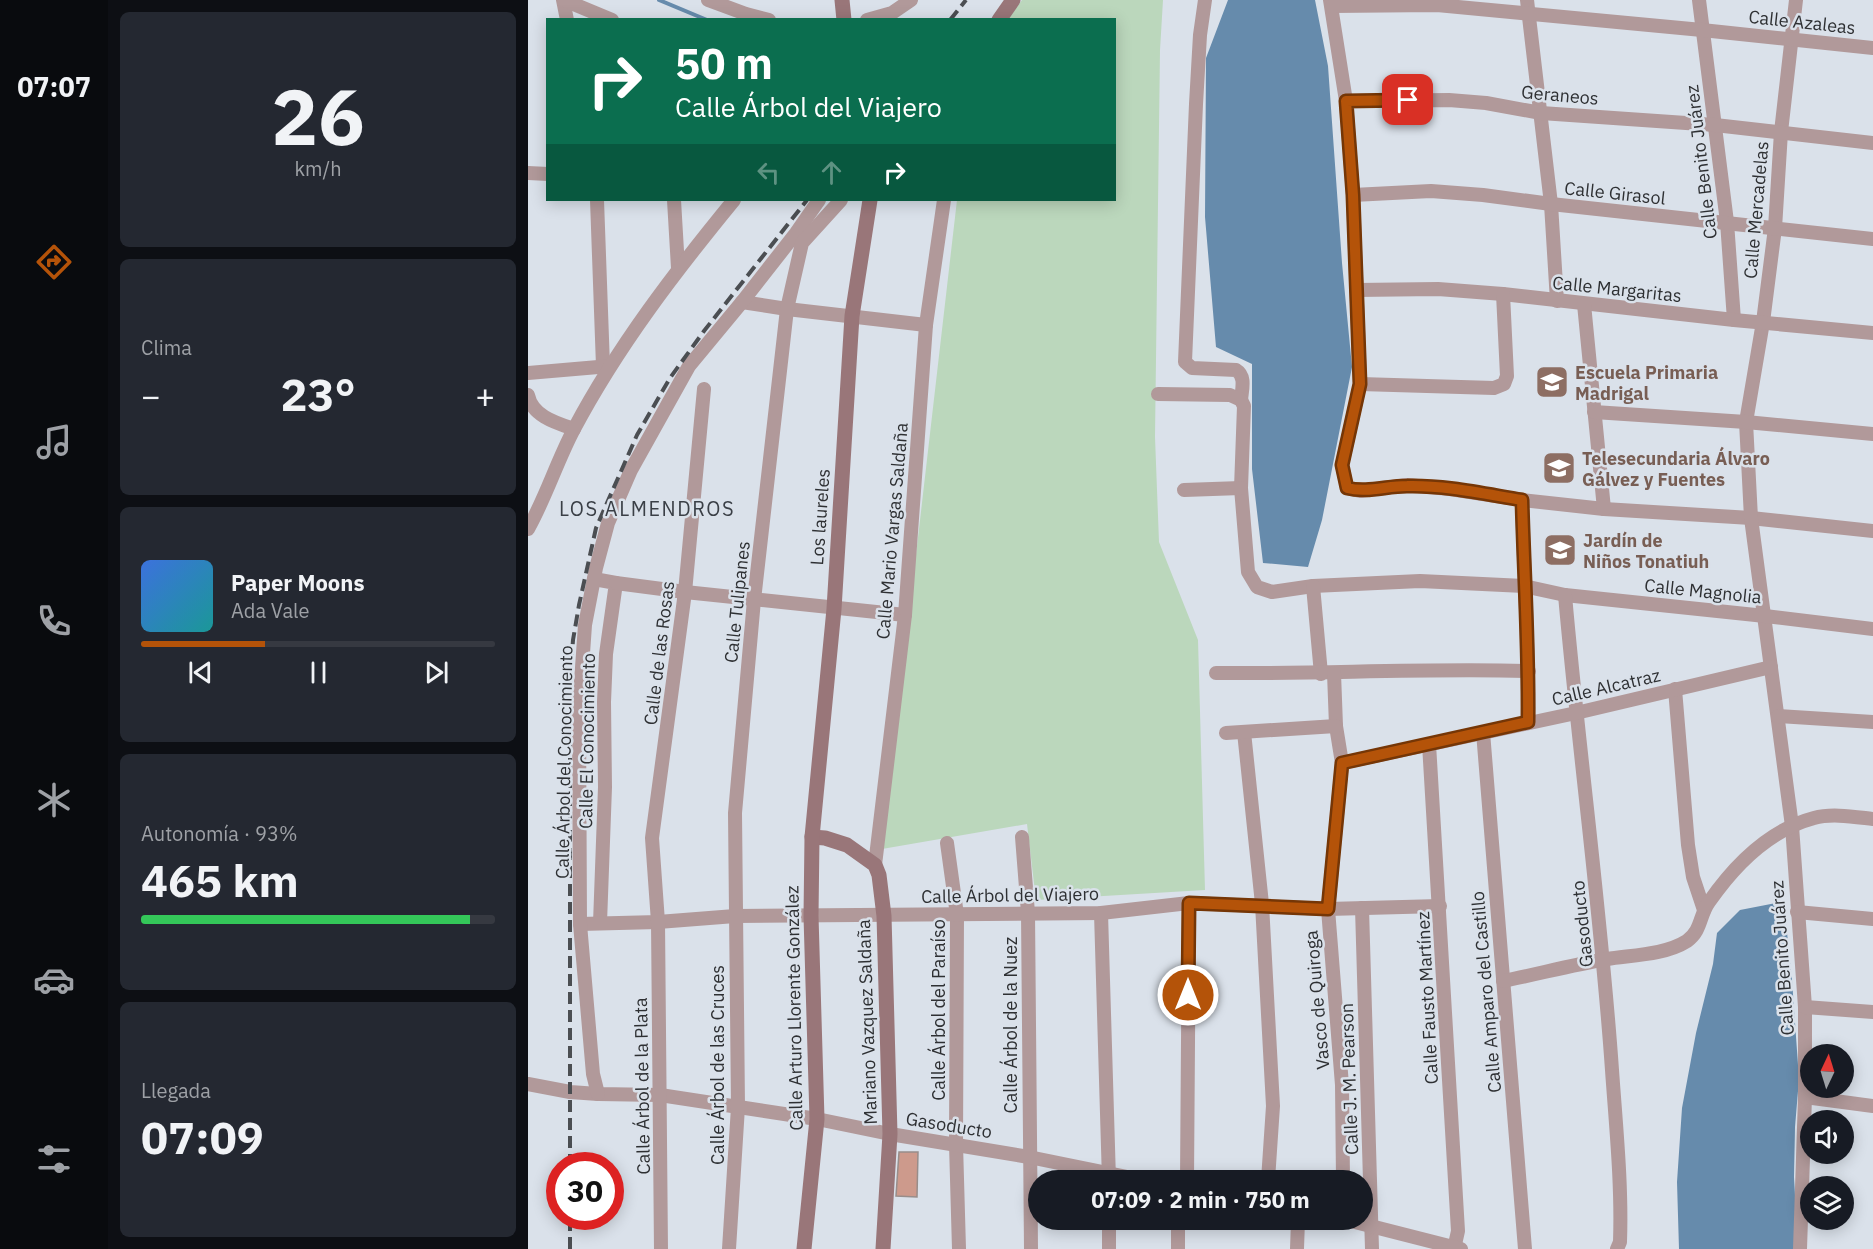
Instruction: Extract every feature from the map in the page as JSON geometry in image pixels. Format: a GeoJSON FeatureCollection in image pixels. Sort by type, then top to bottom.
{"type":"FeatureCollection","features":[{"type":"Feature","properties":{"kind":"street"},"geometry":{"type":"LineString","coordinates":[[563,0],[567,18]]}},
{"type":"Feature","properties":{"kind":"street"},"geometry":{"type":"LineString","coordinates":[[563,0],[607,18]]}},
{"type":"Feature","properties":{"kind":"street"},"geometry":{"type":"LineString","coordinates":[[708,0],[761,18]]}},
{"type":"Feature","properties":{"kind":"street"},"geometry":{"type":"LineString","coordinates":[[842,0],[844,18]]}},
{"type":"Feature","properties":{"kind":"street"},"geometry":{"type":"LineString","coordinates":[[874,18],[892,13],[910,0]]}},
{"type":"Feature","properties":{"kind":"street"},"geometry":{"type":"LineString","coordinates":[[1000,18],[1013,0]]}},
{"type":"Feature","properties":{"kind":"street","name":"Calle Magnolia"},"geometry":{"type":"LineString","coordinates":[[1205,0],[1200,35],[1196,105],[1185,362],[1192,368],[1236,370],[1240,372],[1242,378],[1241,399],[1244,406],[1241,488],[1248,572],[1257,588],[1272,592],[1313,586],[1419,580],[1524,585],[1565,596],[1873,629]]}},
{"type":"Feature","properties":{"kind":"street","name":"Calle Benito Juárez"},"geometry":{"type":"LineString","coordinates":[[1699,0],[1727,222],[1734,320]]}},
{"type":"Feature","properties":{"kind":"street","name":"Calle Mercadelas"},"geometry":{"type":"LineString","coordinates":[[1751,518],[1746,422],[1763,322],[1775,228],[1781,132],[1796,0]]}},
{"type":"Feature","properties":{"kind":"street"},"geometry":{"type":"LineString","coordinates":[[1331,3],[1334,35],[1346,101],[1353,195],[1360,384],[1342,465],[1347,488],[1360,491],[1407,486],[1450,489],[1604,509],[1751,518],[1873,531]]}},
{"type":"Feature","properties":{"kind":"street","name":"Calle Azaleas"},"geometry":{"type":"LineString","coordinates":[[1331,3],[1529,7],[1702,30],[1873,48]]}},
{"type":"Feature","properties":{"kind":"street"},"geometry":{"type":"LineString","coordinates":[[1529,7],[1551,204],[1557,301]]}},
{"type":"Feature","properties":{"kind":"street","name":"Geraneos"},"geometry":{"type":"LineString","coordinates":[[1346,101],[1449,100],[1486,103],[1541,113],[1715,125],[1873,143]]}},
{"type":"Feature","properties":{"kind":"street"},"geometry":{"type":"LineString","coordinates":[[528,173],[546,174]]}},
{"type":"Feature","properties":{"kind":"street","name":"Calle Girasol"},"geometry":{"type":"LineString","coordinates":[[1353,195],[1431,191],[1483,195],[1873,238]]}},
{"type":"Feature","properties":{"kind":"street"},"geometry":{"type":"LineString","coordinates":[[597,201],[607,366]]}},
{"type":"Feature","properties":{"kind":"street"},"geometry":{"type":"LineString","coordinates":[[674,201],[678,268]]}},
{"type":"Feature","properties":{"kind":"street"},"geometry":{"type":"LineString","coordinates":[[528,529],[574,429],[607,366],[678,268],[733,201]]}},
{"type":"Feature","properties":{"kind":"street","name":"Calle Árbol del Conocimiento"},"geometry":{"type":"LineString","coordinates":[[598,1094],[593,1074],[580,924],[579,710],[585,625],[594,579],[608,523],[631,470],[689,366],[742,302],[818,201]]}},
{"type":"Feature","properties":{"kind":"street","name":"Calle Tulipanes"},"geometry":{"type":"LineString","coordinates":[[735,916],[735,813],[754,600],[787,309],[802,243],[840,201]]}},
{"type":"Feature","properties":{"kind":"street","name":"Los laureles"},"geometry":{"type":"LineString","coordinates":[[812,837],[834,609],[852,316],[870,201]]}},
{"type":"Feature","properties":{"kind":"street","name":"Calle Mario Vargas Saldaña"},"geometry":{"type":"LineString","coordinates":[[875,865],[905,615],[926,325],[944,201]]}},
{"type":"Feature","properties":{"kind":"street","name":"Calle Margaritas"},"geometry":{"type":"LineString","coordinates":[[1356,290],[1438,289],[1503,294],[1873,333]]}},
{"type":"Feature","properties":{"kind":"street"},"geometry":{"type":"LineString","coordinates":[[1360,384],[1494,388],[1504,384],[1507,376],[1503,294]]}},
{"type":"Feature","properties":{"kind":"street"},"geometry":{"type":"LineString","coordinates":[[742,302],[926,325]]}},
{"type":"Feature","properties":{"kind":"street"},"geometry":{"type":"LineString","coordinates":[[1584,304],[1604,509]]}},
{"type":"Feature","properties":{"kind":"street"},"geometry":{"type":"LineString","coordinates":[[528,373],[607,366]]}},
{"type":"Feature","properties":{"kind":"street","name":"Calle de las Rosas"},"geometry":{"type":"LineString","coordinates":[[658,922],[652,838],[685,592],[704,389]]}},
{"type":"Feature","properties":{"kind":"street"},"geometry":{"type":"LineString","coordinates":[[528,394],[529,400],[546,419],[574,429]]}},
{"type":"Feature","properties":{"kind":"street"},"geometry":{"type":"LineString","coordinates":[[1158,394],[1230,395],[1241,399]]}},
{"type":"Feature","properties":{"kind":"street"},"geometry":{"type":"LineString","coordinates":[[1594,412],[1746,422],[1873,434]]}},
{"type":"Feature","properties":{"kind":"street"},"geometry":{"type":"LineString","coordinates":[[1184,490],[1241,488]]}},
{"type":"Feature","properties":{"kind":"street"},"geometry":{"type":"LineString","coordinates":[[1522,500],[1529,671],[1528,722]]}},
{"type":"Feature","properties":{"kind":"street","name":"Calle Benito Juárez"},"geometry":{"type":"LineString","coordinates":[[1751,518],[1792,826],[1804,1044]]}},
{"type":"Feature","properties":{"kind":"street"},"geometry":{"type":"LineString","coordinates":[[594,579],[754,600],[905,615]]}},
{"type":"Feature","properties":{"kind":"street","name":"Calle El Conocimiento"},"geometry":{"type":"LineString","coordinates":[[600,923],[605,787],[603,730],[606,654],[616,583]]}},
{"type":"Feature","properties":{"kind":"street","name":"Vasco de Quiroga"},"geometry":{"type":"LineString","coordinates":[[1313,586],[1342,763],[1328,909],[1342,1085],[1343,1170]]}},
{"type":"Feature","properties":{"kind":"street","name":"Gasoducto"},"geometry":{"type":"LineString","coordinates":[[1565,596],[1604,960],[1620,1191],[1620,1242],[1617,1249]]}},
{"type":"Feature","properties":{"kind":"street","name":"Calle Alcatraz"},"geometry":{"type":"LineString","coordinates":[[1342,763],[1576,713],[1771,667]]}},
{"type":"Feature","properties":{"kind":"street"},"geometry":{"type":"LineString","coordinates":[[1216,673],[1328,674],[1458,669],[1529,671]]}},
{"type":"Feature","properties":{"kind":"street"},"geometry":{"type":"LineString","coordinates":[[1675,689],[1691,867],[1704,910]]}},
{"type":"Feature","properties":{"kind":"street"},"geometry":{"type":"LineString","coordinates":[[1778,716],[1873,722]]}},
{"type":"Feature","properties":{"kind":"street"},"geometry":{"type":"LineString","coordinates":[[1226,733],[1336,726]]}},
{"type":"Feature","properties":{"kind":"street"},"geometry":{"type":"LineString","coordinates":[[1244,732],[1262,904],[1273,1106],[1269,1170]]}},
{"type":"Feature","properties":{"kind":"street","name":"Calle Amparo del Castillo"},"geometry":{"type":"LineString","coordinates":[[1483,732],[1525,1249]]}},
{"type":"Feature","properties":{"kind":"street","name":"Calle Fausto Martínez"},"geometry":{"type":"LineString","coordinates":[[1429,744],[1458,1231],[1456,1249]]}},
{"type":"Feature","properties":{"kind":"street"},"geometry":{"type":"LineString","coordinates":[[1503,981],[1660,951],[1688,940],[1700,927],[1704,910],[1729,874],[1748,856],[1782,831],[1815,817],[1847,816],[1873,819]]}},
{"type":"Feature","properties":{"kind":"street"},"geometry":{"type":"LineString","coordinates":[[812,837],[825,838],[847,845],[875,865]]}},
{"type":"Feature","properties":{"kind":"street","name":"Calle Arturo Llorente González"},"geometry":{"type":"LineString","coordinates":[[804,1249],[817,1119],[811,916],[812,837]]}},
{"type":"Feature","properties":{"kind":"street","name":"Calle Árbol de la Nuez"},"geometry":{"type":"LineString","coordinates":[[1022,837],[1028,913],[1031,1249]]}},
{"type":"Feature","properties":{"kind":"street","name":"Calle Árbol del Paraíso"},"geometry":{"type":"LineString","coordinates":[[947,843],[957,915],[956,1144],[959,1249]]}},
{"type":"Feature","properties":{"kind":"street","name":"Mariano Vazquez Saldaña"},"geometry":{"type":"LineString","coordinates":[[875,865],[879,875],[884,915],[890,1134],[883,1249]]}},
{"type":"Feature","properties":{"kind":"street"},"geometry":{"type":"LineString","coordinates":[[1187,1170],[1189,903]]}},
{"type":"Feature","properties":{"kind":"street","name":"Calle Árbol del Viajero"},"geometry":{"type":"LineString","coordinates":[[580,924],[658,922],[735,916],[1101,913],[1189,903],[1262,904],[1328,909],[1440,906]]}},
{"type":"Feature","properties":{"kind":"street","name":"Calle J. M. Pearson"},"geometry":{"type":"LineString","coordinates":[[1362,908],[1369,1170]]}},
{"type":"Feature","properties":{"kind":"street"},"geometry":{"type":"LineString","coordinates":[[1797,912],[1873,919]]}},
{"type":"Feature","properties":{"kind":"street"},"geometry":{"type":"LineString","coordinates":[[1101,913],[1109,1170]]}},
{"type":"Feature","properties":{"kind":"street","name":"Calle Árbol de las Cruces"},"geometry":{"type":"LineString","coordinates":[[729,1249],[738,1107],[735,916]]}},
{"type":"Feature","properties":{"kind":"street","name":"Calle Árbol de la Plata"},"geometry":{"type":"LineString","coordinates":[[658,922],[661,1249]]}},
{"type":"Feature","properties":{"kind":"street"},"geometry":{"type":"LineString","coordinates":[[1804,1007],[1873,1012]]}},
{"type":"Feature","properties":{"kind":"street","name":"Gasoducto"},"geometry":{"type":"LineString","coordinates":[[528,1084],[570,1092],[660,1095],[817,1119],[890,1134],[1029,1157],[1081,1170]]}},
{"type":"Feature","properties":{"kind":"street","name":"Calle Benito Juárez"},"geometry":{"type":"LineString","coordinates":[[1800,1249],[1805,1098]]}},
{"type":"Feature","properties":{"kind":"street"},"geometry":{"type":"LineString","coordinates":[[1813,1098],[1873,1106]]}},
{"type":"Feature","properties":{"kind":"street"},"geometry":{"type":"LineString","coordinates":[[1373,1228],[1456,1249]]}},
{"type":"Feature","properties":{"kind":"street"},"geometry":{"type":"LineString","coordinates":[[1109,1230],[1109,1249]]}},
{"type":"Feature","properties":{"kind":"street"},"geometry":{"type":"LineString","coordinates":[[1178,1230],[1178,1249]]}},
{"type":"Feature","properties":{"kind":"street"},"geometry":{"type":"LineString","coordinates":[[1297,1249],[1298,1230]]}},
{"type":"Feature","properties":{"kind":"street","name":"Calle J. M. Pearson"},"geometry":{"type":"LineString","coordinates":[[1371,1230],[1372,1249]]}},
{"type":"Feature","properties":{"kind":"green space"},"geometry":{"type":"Polygon","coordinates":[[[1022,0],[1163,0],[1160,50],[1155,437],[1159,542],[1198,640],[1205,890],[1036,900],[1027,824],[882,849],[957,201],[1116,201],[1116,18],[1009,18],[1022,0]]]}},
{"type":"Feature","properties":{"kind":"water"},"geometry":{"type":"Polygon","coordinates":[[[1228,0],[1315,0],[1328,66],[1352,367],[1322,520],[1308,567],[1263,563],[1252,469],[1252,364],[1216,347],[1205,217],[1206,58],[1228,0]]]}},
{"type":"Feature","properties":{"kind":"water"},"geometry":{"type":"Polygon","coordinates":[[[1776,903],[1786,923],[1799,1079],[1794,1177],[1798,1249],[1679,1249],[1677,1182],[1682,1108],[1696,1033],[1713,964],[1717,933],[1740,910],[1776,903]]]}},
{"type":"Feature","properties":{"kind":"building"},"geometry":{"type":"Polygon","coordinates":[[[899,1152],[918,1152],[917,1197],[896,1196],[899,1152]]]}},
{"type":"Feature","properties":{"kind":"waterway"},"geometry":{"type":"LineString","coordinates":[[659,0],[702,18]]}},
{"type":"Feature","properties":{"kind":"railway"},"geometry":{"type":"LineString","coordinates":[[952,18],[966,0]]}},
{"type":"Feature","properties":{"kind":"railway"},"geometry":{"type":"LineString","coordinates":[[570,1152],[570,681],[573,640],[596,528],[637,435],[670,378],[806,201]]}},
{"type":"Feature","properties":{"kind":"railway"},"geometry":{"type":"LineString","coordinates":[[570,1230],[570,1249]]}},
{"type":"Feature","properties":{"kind":"place","name":"Escuela Primaria Madrigal"},"geometry":{"type":"Point","coordinates":[1552,382]}},
{"type":"Feature","properties":{"kind":"place","name":"Telesecundaria Álvaro Gálvez y Fuentes"},"geometry":{"type":"Point","coordinates":[1559,468]}},
{"type":"Feature","properties":{"kind":"place","name":"Jardín de Niños Tonatiuh"},"geometry":{"type":"Point","coordinates":[1560,550]}},
{"type":"Feature","properties":{"kind":"district","name":"LOS ALMENDROS"},"geometry":{"type":"Point","coordinates":[647,508]}},
{"type":"Feature","properties":{"kind":"route"},"geometry":{"type":"LineString","coordinates":[[1188,995],[1189,903],[1262,904],[1328,909],[1342,763],[1528,722],[1529,671],[1522,500],[1450,489],[1407,486],[1360,491],[1347,488],[1343,473],[1342,465],[1360,384],[1353,195],[1346,101],[1408,100]]}}]}
